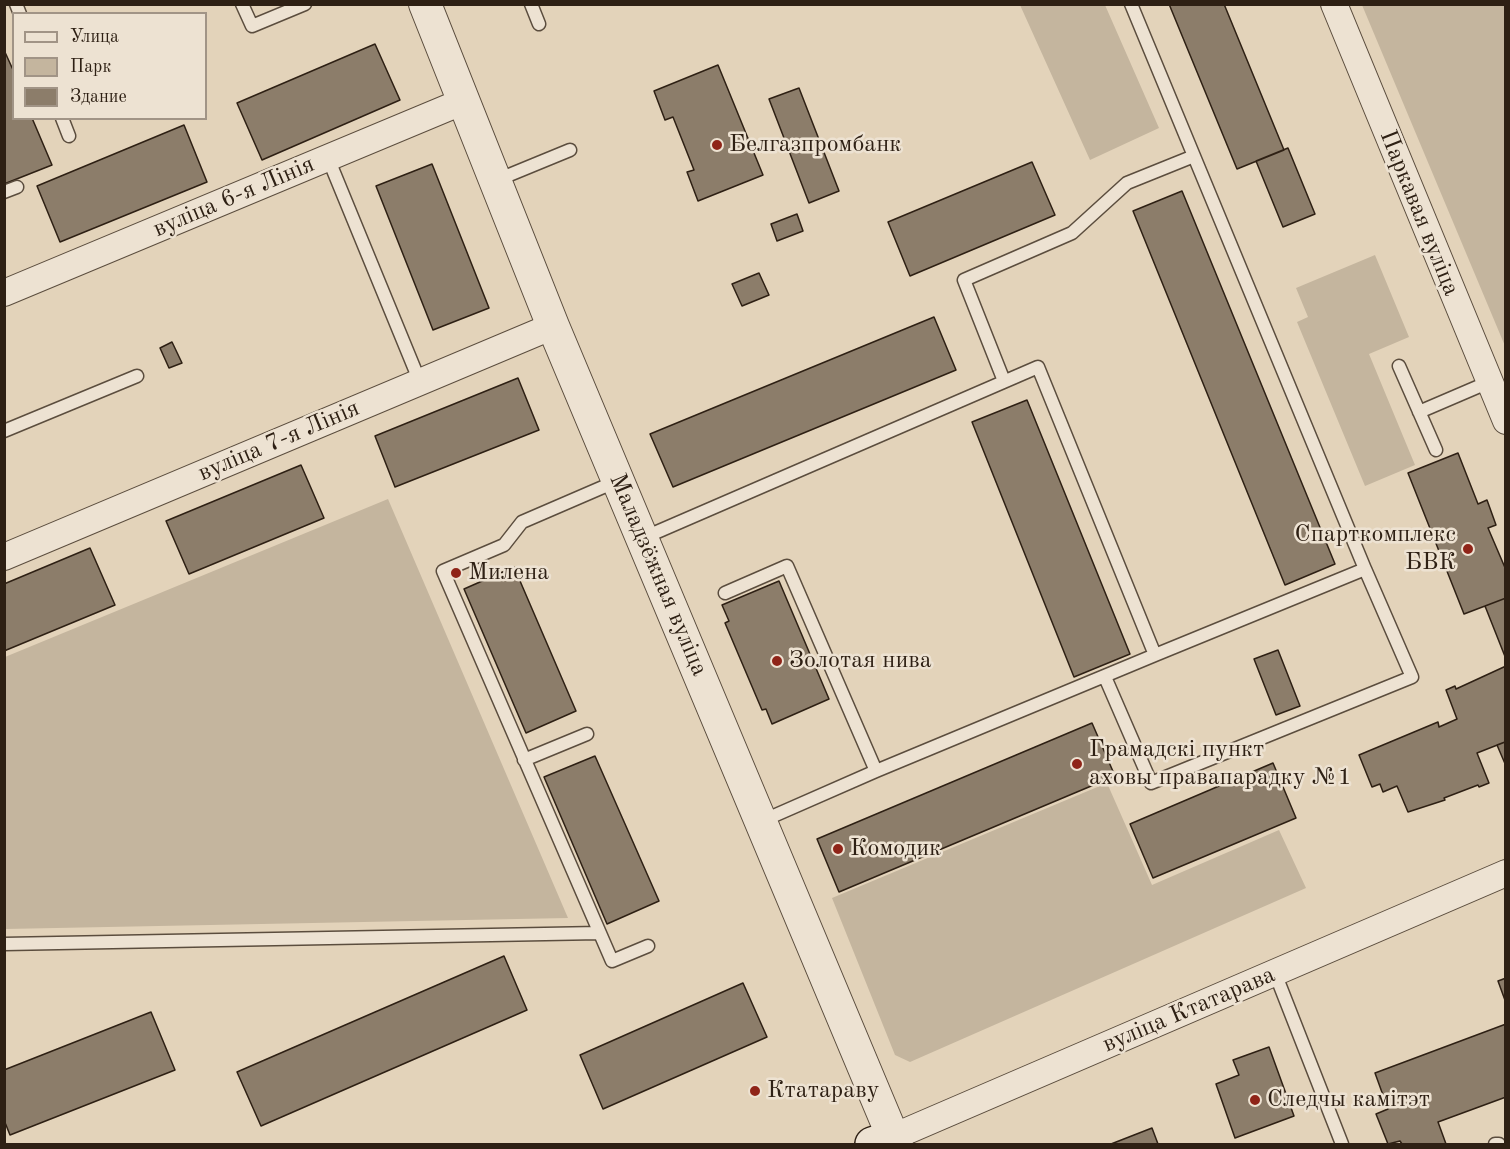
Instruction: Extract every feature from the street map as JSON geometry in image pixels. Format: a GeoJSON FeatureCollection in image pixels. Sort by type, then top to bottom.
{"type":"FeatureCollection","features":[{"type":"Feature","properties":{"kind":"street","name":"Маладзёжная вуліца"},"geometry":{"type":"LineString","coordinates":[[425,4],[553,326],[762,821],[887,1142]]}},
{"type":"Feature","properties":{"kind":"street","name":"Паркавая вуліца"},"geometry":{"type":"LineString","coordinates":[[1334,4],[1506,421]]}},
{"type":"Feature","properties":{"kind":"street","name":"вуліца 6-я Лінія"},"geometry":{"type":"LineString","coordinates":[[4,293],[464,101]]}},
{"type":"Feature","properties":{"kind":"street","name":"вуліца 7-я Лінія"},"geometry":{"type":"LineString","coordinates":[[4,557],[553,326]]}},
{"type":"Feature","properties":{"kind":"street","name":"вуліца Ктатарава"},"geometry":{"type":"LineString","coordinates":[[887,1142],[1506,873]]}},
{"type":"Feature","properties":{"kind":"lane"},"geometry":{"type":"LineString","coordinates":[[242,4],[252,26],[305,4]]}},
{"type":"Feature","properties":{"kind":"lane"},"geometry":{"type":"LineString","coordinates":[[531,4],[539,24]]}},
{"type":"Feature","properties":{"kind":"lane"},"geometry":{"type":"LineString","coordinates":[[1105,676],[1151,783],[1412,677],[1131,4]]}},
{"type":"Feature","properties":{"kind":"lane"},"geometry":{"type":"LineString","coordinates":[[63,120],[69,136]]}},
{"type":"Feature","properties":{"kind":"lane"},"geometry":{"type":"LineString","coordinates":[[496,180],[570,150]]}},
{"type":"Feature","properties":{"kind":"lane"},"geometry":{"type":"LineString","coordinates":[[1004,381],[964,280],[1072,232],[1127,183],[1194,156]]}},
{"type":"Feature","properties":{"kind":"lane"},"geometry":{"type":"LineString","coordinates":[[328,158],[420,382]]}},
{"type":"Feature","properties":{"kind":"lane"},"geometry":{"type":"LineString","coordinates":[[4,192],[17,187]]}},
{"type":"Feature","properties":{"kind":"lane"},"geometry":{"type":"LineString","coordinates":[[1399,366],[1436,450]]}},
{"type":"Feature","properties":{"kind":"lane"},"geometry":{"type":"LineString","coordinates":[[642,539],[1038,367],[1155,655]]}},
{"type":"Feature","properties":{"kind":"lane"},"geometry":{"type":"LineString","coordinates":[[4,431],[137,376]]}},
{"type":"Feature","properties":{"kind":"lane"},"geometry":{"type":"LineString","coordinates":[[1419,412],[1488,382]]}},
{"type":"Feature","properties":{"kind":"lane"},"geometry":{"type":"LineString","coordinates":[[618,480],[522,522],[504,545],[443,571],[612,962],[648,946]]}},
{"type":"Feature","properties":{"kind":"lane"},"geometry":{"type":"LineString","coordinates":[[725,593],[787,566],[876,771]]}},
{"type":"Feature","properties":{"kind":"lane"},"geometry":{"type":"LineString","coordinates":[[762,821],[876,771],[1365,568]]}},
{"type":"Feature","properties":{"kind":"lane"},"geometry":{"type":"LineString","coordinates":[[524,760],[587,734]]}},
{"type":"Feature","properties":{"kind":"lane"},"geometry":{"type":"LineString","coordinates":[[4,944],[599,933]]}},
{"type":"Feature","properties":{"kind":"lane"},"geometry":{"type":"LineString","coordinates":[[1275,973],[1337,1143]]}},
{"type":"Feature","properties":{"kind":"green space"},"geometry":{"type":"Polygon","coordinates":[[[1020,5],[1105,5],[1159,128],[1090,160],[1020,5]]]}},
{"type":"Feature","properties":{"kind":"green space"},"geometry":{"type":"Polygon","coordinates":[[[1362,5],[1505,5],[1505,346],[1362,5]]]}},
{"type":"Feature","properties":{"kind":"green space"},"geometry":{"type":"Polygon","coordinates":[[[1375,255],[1409,337],[1369,354],[1415,465],[1365,486],[1297,322],[1308,317],[1296,288],[1375,255]]]}},
{"type":"Feature","properties":{"kind":"green space"},"geometry":{"type":"Polygon","coordinates":[[[388,499],[568,918],[5,929],[5,657],[388,499]]]}},
{"type":"Feature","properties":{"kind":"green space"},"geometry":{"type":"Polygon","coordinates":[[[1107,783],[1152,885],[1279,830],[1306,888],[910,1062],[895,1055],[832,898],[1107,783]]]}},
{"type":"Feature","properties":{"kind":"building"},"geometry":{"type":"Polygon","coordinates":[[[1169,4],[1224,4],[1284,150],[1237,169],[1169,4]]]}},
{"type":"Feature","properties":{"kind":"building"},"geometry":{"type":"Polygon","coordinates":[[[375,44],[400,100],[262,160],[237,103],[375,44]]]}},
{"type":"Feature","properties":{"kind":"building"},"geometry":{"type":"Polygon","coordinates":[[[4,50],[12,68],[12,120],[33,120],[52,165],[4,184],[4,50]]]}},
{"type":"Feature","properties":{"kind":"building","name":"Белгазпромбанк"},"geometry":{"type":"Polygon","coordinates":[[[718,65],[763,175],[698,201],[687,172],[694,170],[673,117],[665,120],[654,91],[718,65]]]}},
{"type":"Feature","properties":{"kind":"building"},"geometry":{"type":"Polygon","coordinates":[[[799,88],[839,191],[809,203],[769,99],[799,88]]]}},
{"type":"Feature","properties":{"kind":"building"},"geometry":{"type":"Polygon","coordinates":[[[184,125],[207,182],[60,242],[37,186],[184,125]]]}},
{"type":"Feature","properties":{"kind":"building"},"geometry":{"type":"Polygon","coordinates":[[[1288,148],[1315,214],[1283,227],[1256,161],[1288,148]]]}},
{"type":"Feature","properties":{"kind":"building"},"geometry":{"type":"Polygon","coordinates":[[[1032,162],[1055,215],[910,276],[888,222],[1032,162]]]}},
{"type":"Feature","properties":{"kind":"building"},"geometry":{"type":"Polygon","coordinates":[[[432,164],[489,308],[433,330],[376,186],[432,164]]]}},
{"type":"Feature","properties":{"kind":"building"},"geometry":{"type":"Polygon","coordinates":[[[1182,191],[1335,564],[1285,585],[1133,211],[1182,191]]]}},
{"type":"Feature","properties":{"kind":"building"},"geometry":{"type":"Polygon","coordinates":[[[797,214],[803,231],[777,241],[771,224],[797,214]]]}},
{"type":"Feature","properties":{"kind":"building"},"geometry":{"type":"Polygon","coordinates":[[[759,273],[769,295],[742,306],[732,284],[759,273]]]}},
{"type":"Feature","properties":{"kind":"building"},"geometry":{"type":"Polygon","coordinates":[[[934,317],[956,370],[673,487],[650,434],[934,317]]]}},
{"type":"Feature","properties":{"kind":"building"},"geometry":{"type":"Polygon","coordinates":[[[172,342],[182,363],[169,368],[160,348],[172,342]]]}},
{"type":"Feature","properties":{"kind":"building"},"geometry":{"type":"Polygon","coordinates":[[[518,378],[539,430],[395,487],[375,436],[518,378]]]}},
{"type":"Feature","properties":{"kind":"building"},"geometry":{"type":"Polygon","coordinates":[[[1027,400],[1130,654],[1074,677],[972,422],[1027,400]]]}},
{"type":"Feature","properties":{"kind":"building","name":"Спарткомплекс БВК"},"geometry":{"type":"Polygon","coordinates":[[[1458,453],[1478,504],[1487,500],[1496,525],[1488,528],[1506,570],[1506,598],[1464,614],[1408,473],[1458,453]]]}},
{"type":"Feature","properties":{"kind":"building"},"geometry":{"type":"Polygon","coordinates":[[[301,465],[324,518],[189,574],[166,521],[301,465]]]}},
{"type":"Feature","properties":{"kind":"building"},"geometry":{"type":"Polygon","coordinates":[[[90,548],[115,605],[4,651],[4,584],[90,548]]]}},
{"type":"Feature","properties":{"kind":"building"},"geometry":{"type":"Polygon","coordinates":[[[514,567],[576,711],[526,733],[464,589],[514,567]]]}},
{"type":"Feature","properties":{"kind":"building","name":"Золотая нива"},"geometry":{"type":"Polygon","coordinates":[[[779,581],[829,699],[772,724],[766,709],[762,710],[725,623],[729,621],[722,605],[779,581]]]}},
{"type":"Feature","properties":{"kind":"building"},"geometry":{"type":"Polygon","coordinates":[[[1506,598],[1506,659],[1485,606],[1506,598]]]}},
{"type":"Feature","properties":{"kind":"building"},"geometry":{"type":"Polygon","coordinates":[[[1278,650],[1300,706],[1276,715],[1254,659],[1278,650]]]}},
{"type":"Feature","properties":{"kind":"building"},"geometry":{"type":"Polygon","coordinates":[[[1506,666],[1506,744],[1505,742],[1477,753],[1489,783],[1479,787],[1478,785],[1444,798],[1445,800],[1408,812],[1397,786],[1383,792],[1380,784],[1372,787],[1359,755],[1438,722],[1439,727],[1457,719],[1446,690],[1455,686],[1456,689],[1506,666]]]}},
{"type":"Feature","properties":{"kind":"building"},"geometry":{"type":"Polygon","coordinates":[[[1092,723],[1115,776],[839,892],[817,839],[1092,723]]]}},
{"type":"Feature","properties":{"kind":"building"},"geometry":{"type":"Polygon","coordinates":[[[1505,742],[1506,744],[1506,766],[1497,745],[1505,742]]]}},
{"type":"Feature","properties":{"kind":"building"},"geometry":{"type":"Polygon","coordinates":[[[595,756],[659,901],[607,924],[544,777],[595,756]]]}},
{"type":"Feature","properties":{"kind":"building"},"geometry":{"type":"Polygon","coordinates":[[[1273,763],[1296,818],[1153,878],[1130,824],[1273,763]]]}},
{"type":"Feature","properties":{"kind":"building"},"geometry":{"type":"Polygon","coordinates":[[[504,956],[527,1010],[261,1126],[237,1072],[504,956]]]}},
{"type":"Feature","properties":{"kind":"building"},"geometry":{"type":"Polygon","coordinates":[[[1506,978],[1506,1003],[1498,981],[1506,978]]]}},
{"type":"Feature","properties":{"kind":"building"},"geometry":{"type":"Polygon","coordinates":[[[743,983],[767,1037],[603,1109],[580,1055],[743,983]]]}},
{"type":"Feature","properties":{"kind":"building"},"geometry":{"type":"Polygon","coordinates":[[[151,1012],[175,1070],[10,1135],[4,1120],[4,1070],[151,1012]]]}},
{"type":"Feature","properties":{"kind":"building"},"geometry":{"type":"Polygon","coordinates":[[[1506,1024],[1506,1097],[1438,1122],[1446,1144],[1402,1144],[1400,1141],[1388,1144],[1376,1114],[1388,1109],[1375,1073],[1506,1024]]]}},
{"type":"Feature","properties":{"kind":"building","name":"Следчы камітэт"},"geometry":{"type":"Polygon","coordinates":[[[1269,1047],[1294,1116],[1235,1138],[1216,1084],[1239,1075],[1233,1060],[1269,1047]]]}},
{"type":"Feature","properties":{"kind":"building"},"geometry":{"type":"Polygon","coordinates":[[[1152,1128],[1158,1144],[1111,1144],[1152,1128]]]}},
{"type":"Feature","properties":{"kind":"place","name":"Белгазпромбанк"},"geometry":{"type":"Point","coordinates":[717,145]}},
{"type":"Feature","properties":{"kind":"place","name":"Спарткомплекс БВК"},"geometry":{"type":"Point","coordinates":[1468,549]}},
{"type":"Feature","properties":{"kind":"place","name":"Милена"},"geometry":{"type":"Point","coordinates":[456,573]}},
{"type":"Feature","properties":{"kind":"place","name":"Золотая нива"},"geometry":{"type":"Point","coordinates":[777,661]}},
{"type":"Feature","properties":{"kind":"place","name":"Грамадскі пункт аховы правапарадку №1"},"geometry":{"type":"Point","coordinates":[1077,764]}},
{"type":"Feature","properties":{"kind":"place","name":"Комодик"},"geometry":{"type":"Point","coordinates":[838,849]}},
{"type":"Feature","properties":{"kind":"place","name":"Ктатараву"},"geometry":{"type":"Point","coordinates":[755,1091]}},
{"type":"Feature","properties":{"kind":"place","name":"Следчы камітэт"},"geometry":{"type":"Point","coordinates":[1255,1100]}}]}
